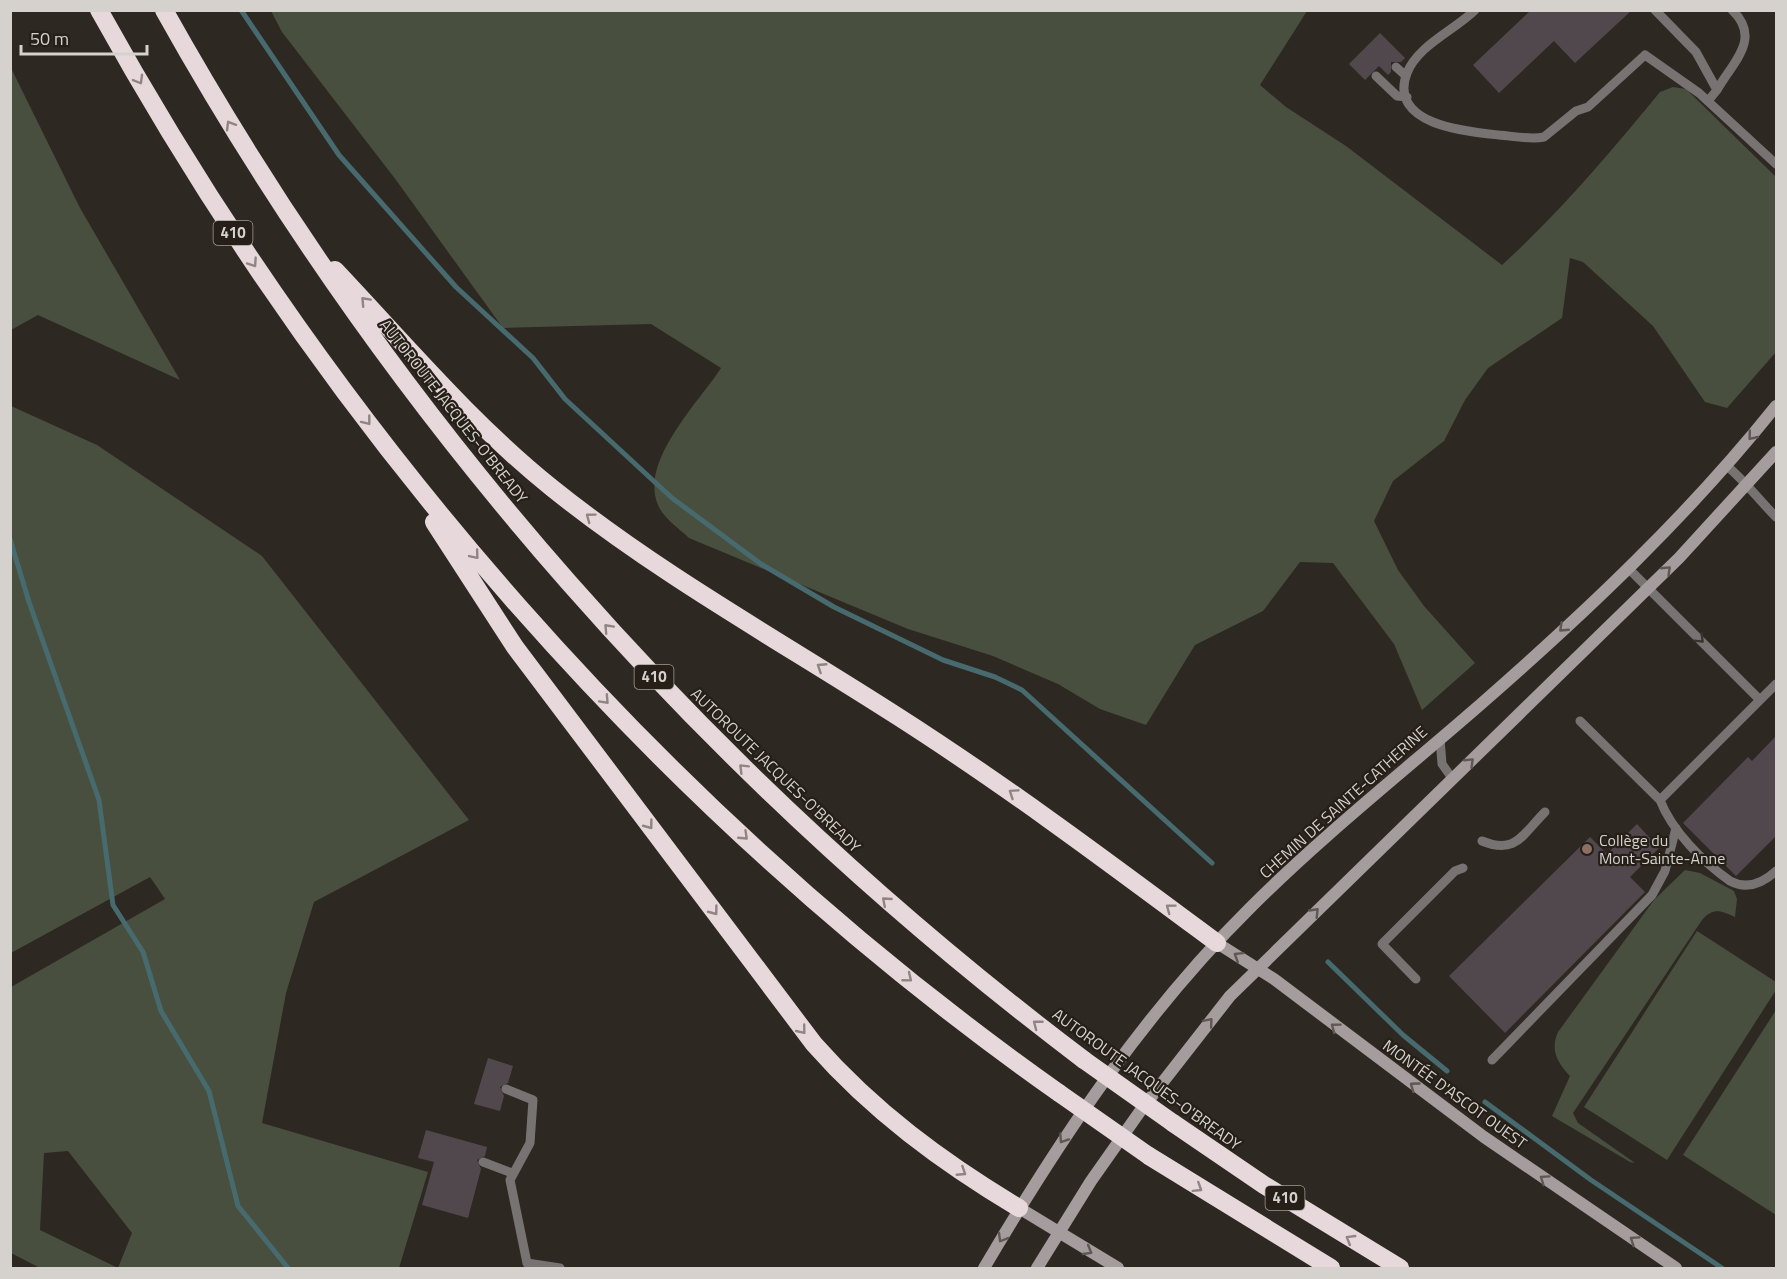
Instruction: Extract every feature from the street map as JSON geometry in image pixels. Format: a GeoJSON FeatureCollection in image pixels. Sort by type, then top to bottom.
{"type":"FeatureCollection","features":[{"type":"Feature","properties":{"kind":"highway","name":"410"},"geometry":{"type":"LineString","coordinates":[[99,10],[167,128],[254,264],[315,351],[453,529],[547,638],[698,792],[783,871],[884,958],[978,1034],[1149,1156],[1331,1269]]}},
{"type":"Feature","properties":{"kind":"highway","name":"AUTOROUTE JACQUES-O'BREADY"},"geometry":{"type":"LineString","coordinates":[[164,10],[232,127],[295,227],[365,329],[448,439],[562,577],[652,675],[760,785],[861,879],[948,953],[1084,1060],[1173,1123],[1264,1185],[1400,1269]]}},
{"type":"Feature","properties":{"kind":"highway"},"geometry":{"type":"LineString","coordinates":[[295,227],[466,409],[561,495],[638,551],[980,771],[1091,848],[1217,944]]}},
{"type":"Feature","properties":{"kind":"highway"},"geometry":{"type":"LineString","coordinates":[[385,444],[515,647],[809,1038],[848,1081],[901,1129],[1019,1208]]}},
{"type":"Feature","properties":{"kind":"main road","name":"CHEMIN DE SAINTE-CATHERINE"},"geometry":{"type":"LineString","coordinates":[[984,1269],[1019,1208],[1109,1075],[1217,944],[1318,842],[1494,692],[1675,523],[1776,406]]}},
{"type":"Feature","properties":{"kind":"main road"},"geometry":{"type":"LineString","coordinates":[[1037,1269],[1112,1151],[1175,1064],[1230,996],[1649,588],[1749,484],[1776,452]]}},
{"type":"Feature","properties":{"kind":"main road","name":"MONTÉE D'ASCOT OUEST"},"geometry":{"type":"LineString","coordinates":[[1217,944],[1258,969],[1484,1137],[1676,1269]]}},
{"type":"Feature","properties":{"kind":"main road"},"geometry":{"type":"LineString","coordinates":[[1019,1208],[1118,1269]]}},
{"type":"Feature","properties":{"kind":"lane"},"geometry":{"type":"LineString","coordinates":[[1475,10],[1418,57],[1406,76],[1407,97],[1419,113],[1445,128],[1470,133],[1544,138],[1576,111],[1588,107],[1645,56],[1708,101],[1776,164]]}},
{"type":"Feature","properties":{"kind":"lane"},"geometry":{"type":"LineString","coordinates":[[1655,10],[1696,52],[1717,90]]}},
{"type":"Feature","properties":{"kind":"lane"},"geometry":{"type":"LineString","coordinates":[[1708,101],[1737,61],[1745,40],[1743,25],[1732,10]]}},
{"type":"Feature","properties":{"kind":"lane"},"geometry":{"type":"LineString","coordinates":[[1396,67],[1406,76]]}},
{"type":"Feature","properties":{"kind":"lane"},"geometry":{"type":"LineString","coordinates":[[1376,76],[1397,96],[1407,97]]}},
{"type":"Feature","properties":{"kind":"lane"},"geometry":{"type":"LineString","coordinates":[[1727,465],[1749,484],[1756,498],[1776,517]]}},
{"type":"Feature","properties":{"kind":"lane"},"geometry":{"type":"LineString","coordinates":[[1628,568],[1760,700]]}},
{"type":"Feature","properties":{"kind":"lane"},"geometry":{"type":"LineString","coordinates":[[1660,800],[1776,684]]}},
{"type":"Feature","properties":{"kind":"lane"},"geometry":{"type":"LineString","coordinates":[[1580,722],[1660,800],[1666,817],[1721,874],[1737,885],[1755,884],[1776,871]]}},
{"type":"Feature","properties":{"kind":"lane"},"geometry":{"type":"LineString","coordinates":[[1440,738],[1442,764],[1452,778]]}},
{"type":"Feature","properties":{"kind":"lane"},"geometry":{"type":"LineString","coordinates":[[1482,841],[1500,848],[1508,847],[1545,812]]}},
{"type":"Feature","properties":{"kind":"lane"},"geometry":{"type":"LineString","coordinates":[[1492,1060],[1652,895],[1665,872],[1676,828]]}},
{"type":"Feature","properties":{"kind":"lane"},"geometry":{"type":"LineString","coordinates":[[1416,979],[1382,944],[1455,871],[1463,868]]}},
{"type":"Feature","properties":{"kind":"lane"},"geometry":{"type":"LineString","coordinates":[[506,1089],[532,1100],[530,1143],[512,1173],[511,1193],[527,1263],[560,1269]]}},
{"type":"Feature","properties":{"kind":"lane"},"geometry":{"type":"LineString","coordinates":[[483,1162],[512,1173]]}},
{"type":"Feature","properties":{"kind":"green space"},"geometry":{"type":"Polygon","coordinates":[[[271,11],[1307,11],[1260,85],[1286,107],[1346,146],[1502,265],[1584,182],[1660,92],[1673,87],[1686,89],[1776,177],[1776,352],[1727,408],[1705,402],[1653,326],[1583,262],[1570,258],[1562,318],[1488,368],[1465,400],[1444,441],[1393,481],[1374,521],[1398,570],[1424,606],[1475,663],[1422,710],[1394,644],[1333,563],[1300,562],[1263,611],[1195,645],[1146,725],[1100,709],[1058,684],[993,656],[908,629],[689,538],[668,519],[658,505],[654,488],[657,470],[674,432],[721,368],[651,324],[503,328],[396,180],[282,32],[271,11]]]}},
{"type":"Feature","properties":{"kind":"green space"},"geometry":{"type":"Polygon","coordinates":[[[11,68],[80,208],[180,380],[38,315],[11,330],[11,68]]]}},
{"type":"Feature","properties":{"kind":"green space"},"geometry":{"type":"Polygon","coordinates":[[[11,406],[97,445],[262,556],[469,820],[314,902],[286,993],[262,1123],[428,1172],[399,1268],[118,1268],[40,1268],[11,1253],[11,987],[165,899],[150,877],[11,953],[11,406]],[[68,1151],[44,1153],[40,1230],[118,1268],[132,1233],[68,1151]]]}},
{"type":"Feature","properties":{"kind":"green space"},"geometry":{"type":"Polygon","coordinates":[[[1685,870],[1700,873],[1734,891],[1737,899],[1735,917],[1718,911],[1710,913],[1702,920],[1573,1113],[1578,1123],[1635,1163],[1552,1116],[1570,1076],[1556,1056],[1556,1038],[1558,1032],[1654,900],[1685,870]]]}},
{"type":"Feature","properties":{"kind":"green space"},"geometry":{"type":"Polygon","coordinates":[[[1697,931],[1776,982],[1776,990],[1667,1160],[1584,1107],[1697,931]]]}},
{"type":"Feature","properties":{"kind":"green space"},"geometry":{"type":"Polygon","coordinates":[[[1776,1010],[1776,1215],[1683,1155],[1776,1010]]]}},
{"type":"Feature","properties":{"kind":"building"},"geometry":{"type":"Polygon","coordinates":[[[1531,10],[1632,10],[1575,63],[1554,41],[1499,93],[1473,65],[1531,10]]]}},
{"type":"Feature","properties":{"kind":"building"},"geometry":{"type":"Polygon","coordinates":[[[1380,33],[1405,58],[1401,62],[1391,62],[1391,72],[1388,75],[1379,66],[1365,80],[1349,64],[1380,33]]]}},
{"type":"Feature","properties":{"kind":"building"},"geometry":{"type":"Polygon","coordinates":[[[1776,736],[1776,836],[1736,876],[1683,823],[1748,757],[1752,761],[1776,736]]]}},
{"type":"Feature","properties":{"kind":"building"},"geometry":{"type":"Polygon","coordinates":[[[1637,824],[1659,848],[1630,877],[1645,892],[1505,1033],[1449,976],[1590,837],[1607,854],[1637,824]]]}},
{"type":"Feature","properties":{"kind":"building"},"geometry":{"type":"Polygon","coordinates":[[[488,1058],[513,1066],[508,1083],[500,1087],[504,1096],[500,1111],[474,1104],[488,1058]]]}},
{"type":"Feature","properties":{"kind":"building"},"geometry":{"type":"Polygon","coordinates":[[[426,1130],[487,1147],[485,1156],[477,1160],[481,1169],[468,1218],[422,1205],[434,1162],[418,1158],[426,1130]]]}},
{"type":"Feature","properties":{"kind":"waterway"},"geometry":{"type":"LineString","coordinates":[[241,10],[339,155],[456,287],[533,358],[565,399],[672,498],[761,564],[834,607],[943,660],[995,677],[1022,690],[1212,863]]}},
{"type":"Feature","properties":{"kind":"waterway"},"geometry":{"type":"LineString","coordinates":[[10,539],[29,602],[99,800],[113,905],[143,952],[161,1011],[209,1091],[238,1206],[288,1268]]}},
{"type":"Feature","properties":{"kind":"waterway"},"geometry":{"type":"LineString","coordinates":[[1328,962],[1403,1035],[1447,1071]]}},
{"type":"Feature","properties":{"kind":"waterway"},"geometry":{"type":"LineString","coordinates":[[1485,1102],[1591,1180],[1722,1268]]}},
{"type":"Feature","properties":{"kind":"place","name":"Collège du Mont-Sainte-Anne"},"geometry":{"type":"Point","coordinates":[1587,849]}}]}
